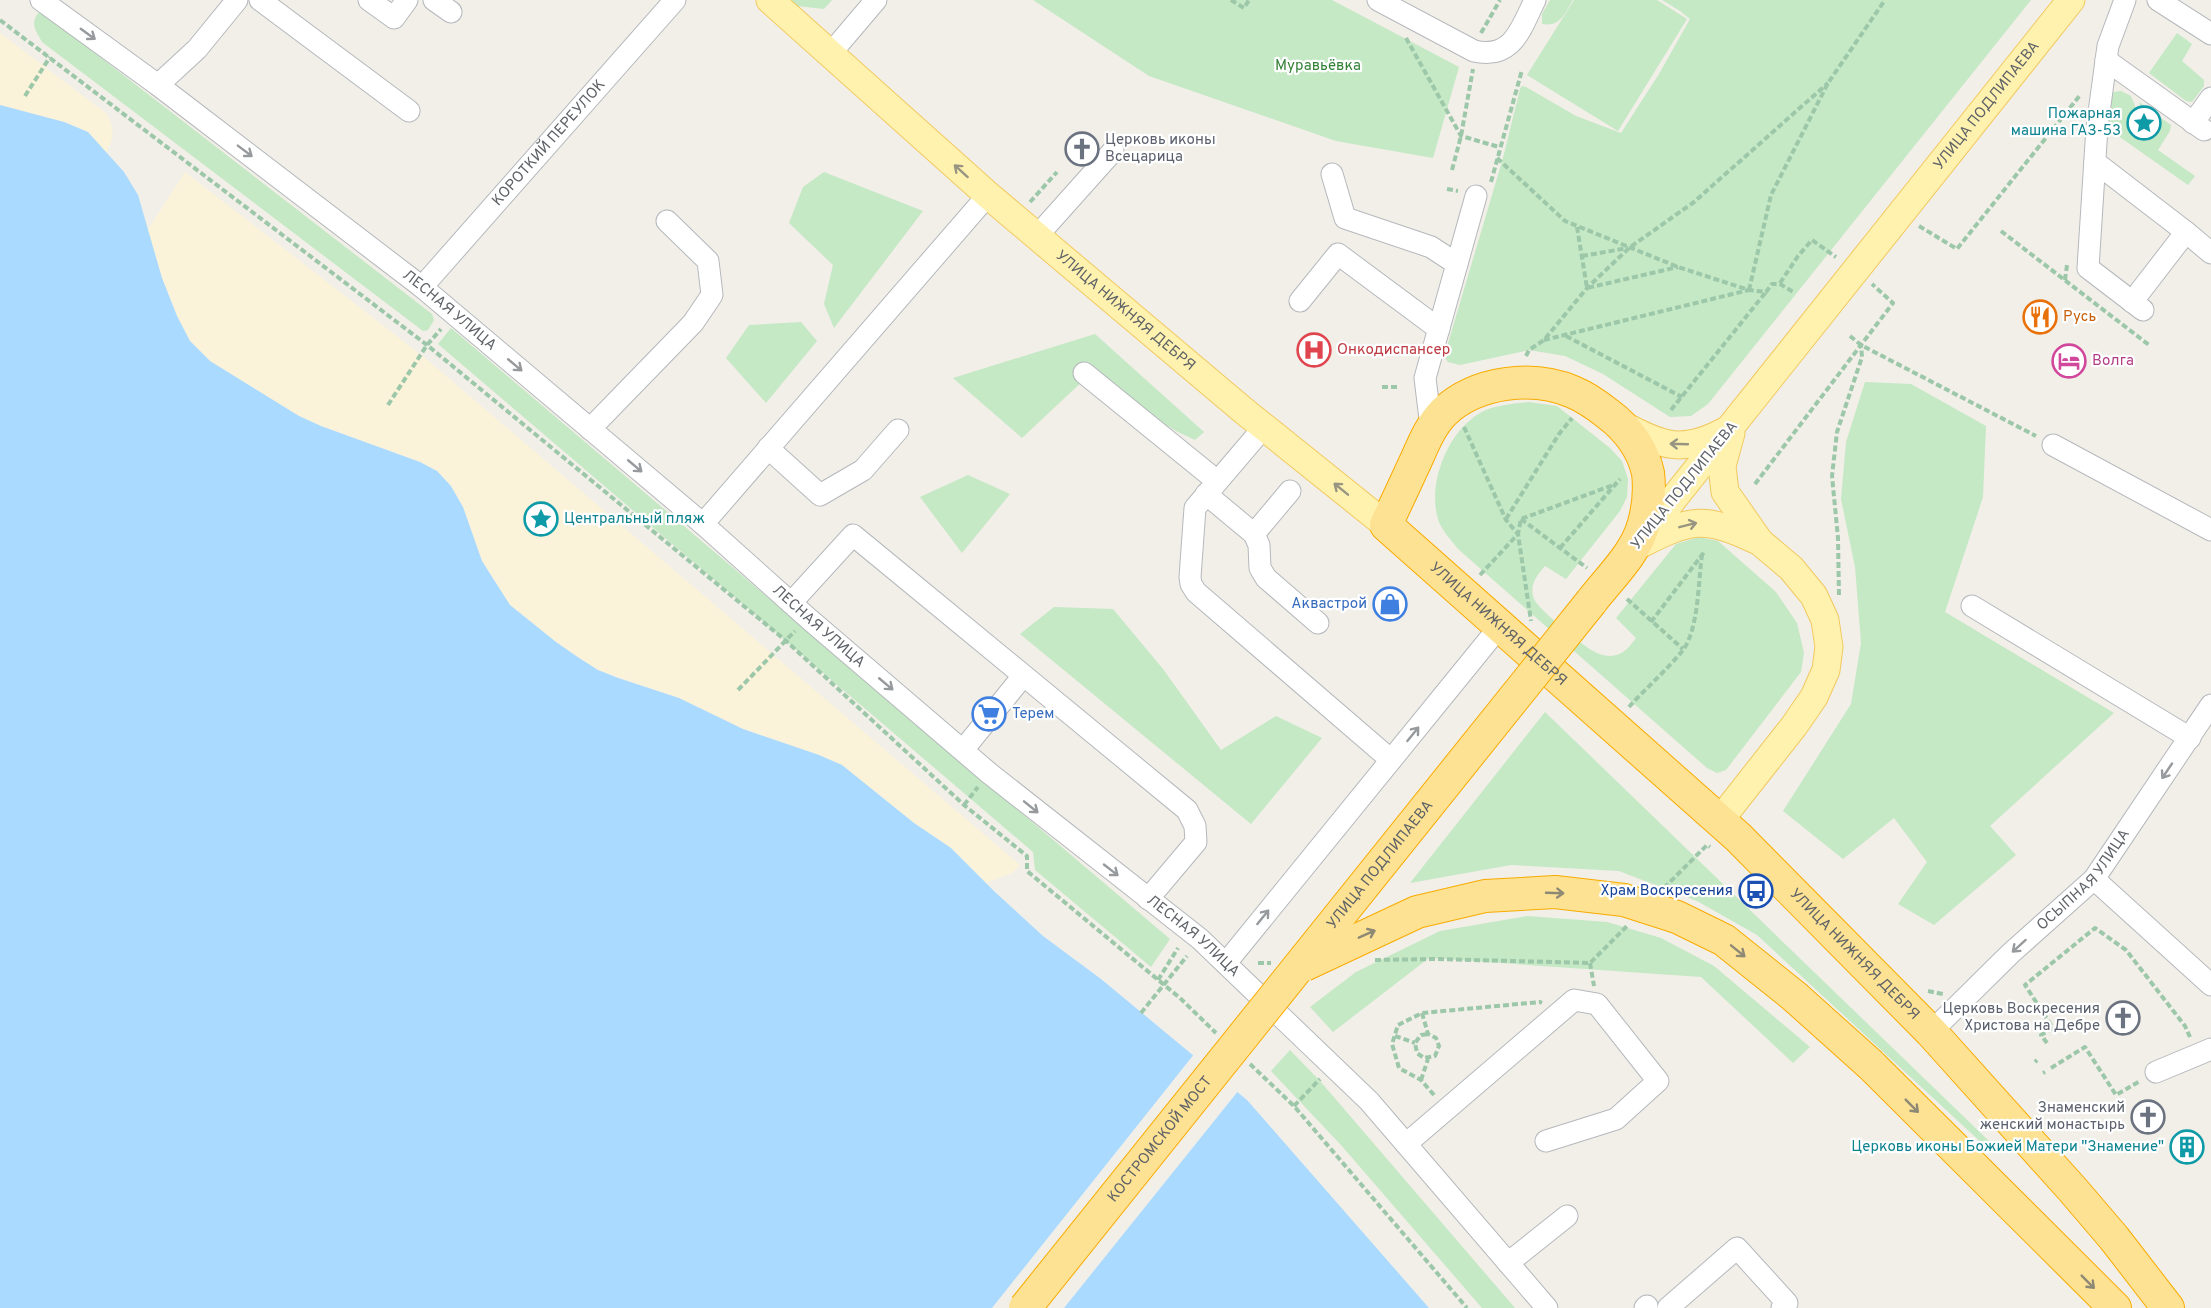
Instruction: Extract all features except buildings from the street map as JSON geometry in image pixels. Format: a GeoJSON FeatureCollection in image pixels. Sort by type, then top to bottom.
{"type":"FeatureCollection","features":[{"type":"Feature","properties":{"kind":"highway"},"geometry":{"type":"LineString","coordinates":[[1386,525],[1431,427],[1445,411],[1462,399],[1491,387],[1524,382],[1548,384],[1574,392],[1601,409],[1621,424],[1634,440],[1648,472],[1649,494],[1644,523],[1635,547]]}},
{"type":"Feature","properties":{"kind":"highway","name":"УЛИЦА НИЖНЯЯ ДЕБРЯ"},"geometry":{"type":"LineString","coordinates":[[1386,525],[1500,626],[1717,835],[1931,1032],[2073,1190],[2114,1238],[2168,1308]]}},
{"type":"Feature","properties":{"kind":"highway","name":"УЛИЦА ПОДЛИПАЕВА"},"geometry":{"type":"LineString","coordinates":[[1288,966],[1635,547]]}},
{"type":"Feature","properties":{"kind":"highway"},"geometry":{"type":"LineString","coordinates":[[1288,966],[1417,912],[1485,896],[1555,892],[1624,900],[1677,917],[1724,940],[1794,996],[1871,1065],[2115,1308]]}},
{"type":"Feature","properties":{"kind":"highway","name":"КОСТРОМСКОЙ МОСТ"},"geometry":{"type":"LineString","coordinates":[[1025,1308],[1288,966]]}},
{"type":"Feature","properties":{"kind":"main road","name":"УЛИЦА НИЖНЯЯ ДЕБРЯ"},"geometry":{"type":"LineString","coordinates":[[770,0],[988,195],[1264,427],[1386,525]]}},
{"type":"Feature","properties":{"kind":"main road","name":"УЛИЦА ПОДЛИПАЕВА"},"geometry":{"type":"LineString","coordinates":[[1635,547],[2071,0]]}},
{"type":"Feature","properties":{"kind":"main road"},"geometry":{"type":"LineString","coordinates":[[1621,424],[1664,444],[1678,445],[1695,444],[1712,438],[1733,426]]}},
{"type":"Feature","properties":{"kind":"main road"},"geometry":{"type":"LineString","coordinates":[[1717,835],[1814,697],[1826,670],[1829,647],[1825,620],[1814,596],[1791,568],[1760,542],[1725,492],[1722,466],[1733,426]]}},
{"type":"Feature","properties":{"kind":"main road"},"geometry":{"type":"LineString","coordinates":[[1635,547],[1685,524],[1700,522],[1718,524],[1760,542]]}},
{"type":"Feature","properties":{"kind":"street","name":"ЛЕСНАЯ УЛИЦА"},"geometry":{"type":"LineString","coordinates":[[41,0],[158,85],[422,287],[702,524],[963,750],[1226,963],[1370,1101],[1546,1308]]}},
{"type":"Feature","properties":{"kind":"street"},"geometry":{"type":"LineString","coordinates":[[158,85],[196,49],[237,0]]}},
{"type":"Feature","properties":{"kind":"street"},"geometry":{"type":"LineString","coordinates":[[260,0],[409,111]]}},
{"type":"Feature","properties":{"kind":"street"},"geometry":{"type":"LineString","coordinates":[[369,0],[394,18],[407,0]]}},
{"type":"Feature","properties":{"kind":"street","name":"КОРОТКИЙ ПЕРЕУЛОК"},"geometry":{"type":"LineString","coordinates":[[422,287],[675,0]]}},
{"type":"Feature","properties":{"kind":"street"},"geometry":{"type":"LineString","coordinates":[[831,53],[876,0]]}},
{"type":"Feature","properties":{"kind":"street"},"geometry":{"type":"LineString","coordinates":[[1378,0],[1480,52],[1506,49],[1515,40],[1535,0]]}},
{"type":"Feature","properties":{"kind":"street"},"geometry":{"type":"LineString","coordinates":[[2125,0],[2108,45],[2095,162],[2088,268],[2138,306],[2186,232]]}},
{"type":"Feature","properties":{"kind":"street"},"geometry":{"type":"LineString","coordinates":[[2158,0],[2181,6],[2210,38]]}},
{"type":"Feature","properties":{"kind":"street"},"geometry":{"type":"LineString","coordinates":[[2106,60],[2198,126],[2211,98]]}},
{"type":"Feature","properties":{"kind":"street"},"geometry":{"type":"LineString","coordinates":[[1037,236],[1113,150]]}},
{"type":"Feature","properties":{"kind":"street"},"geometry":{"type":"LineString","coordinates":[[2095,162],[2211,253]]}},
{"type":"Feature","properties":{"kind":"street"},"geometry":{"type":"LineString","coordinates":[[1332,174],[1345,218],[1431,247],[1457,264]]}},
{"type":"Feature","properties":{"kind":"street"},"geometry":{"type":"LineString","coordinates":[[1431,427],[1425,378],[1457,264],[1483,189]]}},
{"type":"Feature","properties":{"kind":"street"},"geometry":{"type":"LineString","coordinates":[[702,524],[988,195]]}},
{"type":"Feature","properties":{"kind":"street"},"geometry":{"type":"LineString","coordinates":[[590,429],[693,323],[712,295],[708,261],[667,221]]}},
{"type":"Feature","properties":{"kind":"street"},"geometry":{"type":"LineString","coordinates":[[1300,301],[1338,254],[1439,330]]}},
{"type":"Feature","properties":{"kind":"street"},"geometry":{"type":"LineString","coordinates":[[1084,373],[1211,488],[1254,534],[1259,545],[1260,568],[1266,578],[1318,623]]}},
{"type":"Feature","properties":{"kind":"street"},"geometry":{"type":"LineString","coordinates":[[1264,427],[1198,502],[1194,514],[1191,584],[1196,591],[1391,760]]}},
{"type":"Feature","properties":{"kind":"street"},"geometry":{"type":"LineString","coordinates":[[768,448],[820,495],[863,470],[898,430]]}},
{"type":"Feature","properties":{"kind":"street"},"geometry":{"type":"LineString","coordinates":[[2053,444],[2211,530]]}},
{"type":"Feature","properties":{"kind":"street"},"geometry":{"type":"LineString","coordinates":[[1254,534],[1290,491]]}},
{"type":"Feature","properties":{"kind":"street"},"geometry":{"type":"LineString","coordinates":[[791,603],[853,535],[1187,810],[1195,826],[1196,842],[1148,899]]}},
{"type":"Feature","properties":{"kind":"street"},"geometry":{"type":"LineString","coordinates":[[1972,606],[2190,738]]}},
{"type":"Feature","properties":{"kind":"street"},"geometry":{"type":"LineString","coordinates":[[1226,963],[1500,626]]}},
{"type":"Feature","properties":{"kind":"street"},"geometry":{"type":"LineString","coordinates":[[963,750],[1023,676]]}},
{"type":"Feature","properties":{"kind":"street","name":"ОСЫПНАЯ УЛИЦА"},"geometry":{"type":"LineString","coordinates":[[1931,1032],[2011,953],[2094,879],[2211,705]]}},
{"type":"Feature","properties":{"kind":"street"},"geometry":{"type":"LineString","coordinates":[[2094,879],[2211,985]]}},
{"type":"Feature","properties":{"kind":"street"},"geometry":{"type":"LineString","coordinates":[[1406,1144],[1574,1000],[1597,1004],[1658,1081],[1616,1119],[1546,1141]]}},
{"type":"Feature","properties":{"kind":"street"},"geometry":{"type":"LineString","coordinates":[[2156,1072],[2204,1052]]}},
{"type":"Feature","properties":{"kind":"street"},"geometry":{"type":"LineString","coordinates":[[1508,1263],[1567,1216]]}},
{"type":"Feature","properties":{"kind":"street"},"geometry":{"type":"LineString","coordinates":[[1654,1308],[1737,1248],[1787,1303],[1782,1308]]}},
{"type":"Feature","properties":{"kind":"path"},"geometry":{"type":"LineString","coordinates":[[1231,0],[1244,8],[1249,0]]}},
{"type":"Feature","properties":{"kind":"path"},"geometry":{"type":"LineString","coordinates":[[1485,29],[1500,0]]}},
{"type":"Feature","properties":{"kind":"path"},"geometry":{"type":"LineString","coordinates":[[1749,290],[1771,195],[1828,83],[1885,0]]}},
{"type":"Feature","properties":{"kind":"path"},"geometry":{"type":"LineString","coordinates":[[0,20],[427,345],[785,640],[964,805],[1027,856],[1027,871],[1180,998],[1222,1038]]}},
{"type":"Feature","properties":{"kind":"path"},"geometry":{"type":"LineString","coordinates":[[1402,32],[1461,136],[1499,147]]}},
{"type":"Feature","properties":{"kind":"path"},"geometry":{"type":"LineString","coordinates":[[26,96],[50,57]]}},
{"type":"Feature","properties":{"kind":"path"},"geometry":{"type":"LineString","coordinates":[[1452,170],[1461,136],[1473,69]]}},
{"type":"Feature","properties":{"kind":"path"},"geometry":{"type":"LineString","coordinates":[[1483,189],[1497,158],[1522,70]]}},
{"type":"Feature","properties":{"kind":"path"},"geometry":{"type":"LineString","coordinates":[[1526,356],[1529,350],[1544,340],[1587,288],[1629,248],[1694,202],[1828,83]]}},
{"type":"Feature","properties":{"kind":"path"},"geometry":{"type":"LineString","coordinates":[[1919,226],[1957,249],[2083,91]]}},
{"type":"Feature","properties":{"kind":"path"},"geometry":{"type":"LineString","coordinates":[[1497,158],[1565,221],[1678,267],[1749,290],[1766,292]]}},
{"type":"Feature","properties":{"kind":"path"},"geometry":{"type":"LineString","coordinates":[[1028,204],[1057,172]]}},
{"type":"Feature","properties":{"kind":"path"},"geometry":{"type":"LineString","coordinates":[[1577,226],[1587,288]]}},
{"type":"Feature","properties":{"kind":"path"},"geometry":{"type":"LineString","coordinates":[[2001,231],[2149,345]]}},
{"type":"Feature","properties":{"kind":"path"},"geometry":{"type":"LineString","coordinates":[[1780,284],[1798,255],[1812,240],[1836,257]]}},
{"type":"Feature","properties":{"kind":"path"},"geometry":{"type":"LineString","coordinates":[[1582,256],[1629,248]]}},
{"type":"Feature","properties":{"kind":"path"},"geometry":{"type":"LineString","coordinates":[[1587,288],[1678,267]]}},
{"type":"Feature","properties":{"kind":"path"},"geometry":{"type":"LineString","coordinates":[[1671,410],[1772,284],[1780,284],[1795,292]]}},
{"type":"Feature","properties":{"kind":"path"},"geometry":{"type":"LineString","coordinates":[[1755,484],[1893,303],[1872,284]]}},
{"type":"Feature","properties":{"kind":"path"},"geometry":{"type":"LineString","coordinates":[[1544,340],[1749,290]]}},
{"type":"Feature","properties":{"kind":"path"},"geometry":{"type":"LineString","coordinates":[[387,405],[427,345],[444,326]]}},
{"type":"Feature","properties":{"kind":"path"},"geometry":{"type":"LineString","coordinates":[[1565,335],[1682,397]]}},
{"type":"Feature","properties":{"kind":"path"},"geometry":{"type":"LineString","coordinates":[[1850,336],[1861,345],[2053,444]]}},
{"type":"Feature","properties":{"kind":"path"},"geometry":{"type":"LineString","coordinates":[[1839,599],[1838,538],[1832,476],[1837,432],[1862,357],[1861,345]]}},
{"type":"Feature","properties":{"kind":"path"},"geometry":{"type":"LineString","coordinates":[[1382,387],[1401,387]]}},
{"type":"Feature","properties":{"kind":"path"},"geometry":{"type":"LineString","coordinates":[[1506,520],[1559,434],[1575,415]]}},
{"type":"Feature","properties":{"kind":"path"},"geometry":{"type":"LineString","coordinates":[[1462,421],[1506,520],[1518,534]]}},
{"type":"Feature","properties":{"kind":"path"},"geometry":{"type":"LineString","coordinates":[[1560,548],[1620,479]]}},
{"type":"Feature","properties":{"kind":"path"},"geometry":{"type":"LineString","coordinates":[[1521,519],[1616,484]]}},
{"type":"Feature","properties":{"kind":"path"},"geometry":{"type":"LineString","coordinates":[[1521,519],[1518,534],[1531,621]]}},
{"type":"Feature","properties":{"kind":"path"},"geometry":{"type":"LineString","coordinates":[[1521,519],[1584,565]]}},
{"type":"Feature","properties":{"kind":"path"},"geometry":{"type":"LineString","coordinates":[[1480,575],[1518,534]]}},
{"type":"Feature","properties":{"kind":"path"},"geometry":{"type":"LineString","coordinates":[[1629,708],[1683,649],[1690,636],[1703,553],[1651,622]]}},
{"type":"Feature","properties":{"kind":"path"},"geometry":{"type":"LineString","coordinates":[[1627,599],[1683,649]]}},
{"type":"Feature","properties":{"kind":"path"},"geometry":{"type":"LineString","coordinates":[[738,690],[799,627]]}},
{"type":"Feature","properties":{"kind":"path"},"geometry":{"type":"LineString","coordinates":[[964,805],[981,783]]}},
{"type":"Feature","properties":{"kind":"path"},"geometry":{"type":"LineString","coordinates":[[1657,895],[1717,835]]}},
{"type":"Feature","properties":{"kind":"path"},"geometry":{"type":"LineString","coordinates":[[1365,961],[1436,959],[1590,963],[1632,921]]}},
{"type":"Feature","properties":{"kind":"path"},"geometry":{"type":"LineString","coordinates":[[2047,1043],[2042,1035],[2053,1028],[2025,985],[2095,928],[2126,950],[2204,1052]]}},
{"type":"Feature","properties":{"kind":"path"},"geometry":{"type":"LineString","coordinates":[[1158,981],[1178,948]]}},
{"type":"Feature","properties":{"kind":"path"},"geometry":{"type":"LineString","coordinates":[[1142,1013],[1187,956]]}},
{"type":"Feature","properties":{"kind":"path"},"geometry":{"type":"LineString","coordinates":[[1258,963],[1288,966]]}},
{"type":"Feature","properties":{"kind":"path"},"geometry":{"type":"LineString","coordinates":[[1446,1110],[1421,1080],[1399,1068],[1392,1044],[1398,1025],[1422,1013],[1540,1002],[1558,1013]]}},
{"type":"Feature","properties":{"kind":"path"},"geometry":{"type":"LineString","coordinates":[[1422,1013],[1428,1034]]}},
{"type":"Feature","properties":{"kind":"path"},"geometry":{"type":"LineString","coordinates":[[1428,1034],[1436,1038],[1439,1046],[1435,1056],[1428,1059],[1417,1054],[1415,1043],[1421,1035],[1428,1034]]}},
{"type":"Feature","properties":{"kind":"path"},"geometry":{"type":"LineString","coordinates":[[1395,1036],[1415,1043]]}},
{"type":"Feature","properties":{"kind":"path"},"geometry":{"type":"LineString","coordinates":[[2051,1068],[2058,1061],[2085,1047],[2116,1095],[2156,1072]]}},
{"type":"Feature","properties":{"kind":"path"},"geometry":{"type":"LineString","coordinates":[[1421,1080],[1428,1059]]}},
{"type":"Feature","properties":{"kind":"path"},"geometry":{"type":"LineString","coordinates":[[1248,1062],[1294,1107],[1467,1308]]}},
{"type":"Feature","properties":{"kind":"path"},"geometry":{"type":"LineString","coordinates":[[1294,1107],[1321,1079]]}},
{"type":"Feature","properties":{"kind":"green space"},"geometry":{"type":"Polygon","coordinates":[[[790,0],[832,0],[824,9],[797,6],[790,0]]]}},
{"type":"Feature","properties":{"kind":"green space","name":"Муравьёвка"},"geometry":{"type":"Polygon","coordinates":[[[1033,0],[1332,0],[1459,67],[1433,158],[1336,141],[1149,76],[1033,0]]]}},
{"type":"Feature","properties":{"kind":"green space"},"geometry":{"type":"Polygon","coordinates":[[[1550,0],[1573,0],[1558,21],[1542,24],[1542,14],[1550,0]]]}},
{"type":"Feature","properties":{"kind":"green space"},"geometry":{"type":"Polygon","coordinates":[[[1574,0],[1657,0],[1687,19],[1618,131],[1527,75],[1574,0]]]}},
{"type":"Feature","properties":{"kind":"green space"},"geometry":{"type":"Polygon","coordinates":[[[1662,0],[2031,0],[1708,404],[1691,416],[1670,417],[1603,374],[1565,356],[1529,350],[1460,365],[1448,362],[1445,358],[1446,350],[1503,158],[1520,89],[1522,86],[1526,87],[1576,116],[1621,133],[1659,74],[1690,19],[1662,0]]]}},
{"type":"Feature","properties":{"kind":"green space"},"geometry":{"type":"Polygon","coordinates":[[[38,13],[60,26],[432,314],[434,320],[428,330],[423,331],[42,42],[34,24],[38,13]]]}},
{"type":"Feature","properties":{"kind":"green space"},"geometry":{"type":"Polygon","coordinates":[[[2177,33],[2192,44],[2182,61],[2204,80],[2204,86],[2192,102],[2186,101],[2149,73],[2177,33]]]}},
{"type":"Feature","properties":{"kind":"green space"},"geometry":{"type":"Polygon","coordinates":[[[2121,91],[2131,96],[2137,111],[2133,113],[2142,138],[2154,134],[2146,109],[2142,109],[2139,102],[2171,125],[2170,131],[2158,150],[2195,176],[2188,185],[2107,128],[2109,97],[2114,92],[2121,91]]]}},
{"type":"Feature","properties":{"kind":"green space"},"geometry":{"type":"Polygon","coordinates":[[[824,172],[923,211],[834,328],[824,304],[833,265],[789,223],[803,187],[824,172]]]}},
{"type":"Feature","properties":{"kind":"green space"},"geometry":{"type":"Polygon","coordinates":[[[801,322],[817,341],[766,403],[726,358],[749,325],[801,322]]]}},
{"type":"Feature","properties":{"kind":"green space"},"geometry":{"type":"Polygon","coordinates":[[[451,328],[1170,939],[1151,967],[1035,870],[1033,852],[438,344],[451,328]]]}},
{"type":"Feature","properties":{"kind":"green space"},"geometry":{"type":"Polygon","coordinates":[[[1095,334],[1204,432],[1195,440],[1087,377],[1022,438],[953,378],[1095,334]]]}},
{"type":"Feature","properties":{"kind":"green space"},"geometry":{"type":"Polygon","coordinates":[[[1865,382],[1911,384],[1986,426],[1983,497],[1945,612],[2114,713],[1990,826],[2016,855],[1934,925],[1898,904],[1927,862],[1894,818],[1843,859],[1783,811],[1851,704],[1861,643],[1855,567],[1841,499],[1846,442],[1865,382]]]}},
{"type":"Feature","properties":{"kind":"green space"},"geometry":{"type":"Polygon","coordinates":[[[1529,402],[1557,406],[1610,448],[1622,461],[1628,479],[1627,497],[1620,511],[1566,579],[1545,566],[1534,581],[1532,590],[1537,604],[1571,635],[1602,655],[1616,655],[1626,650],[1636,638],[1616,618],[1676,544],[1699,537],[1718,541],[1776,592],[1797,623],[1804,653],[1801,672],[1726,770],[1717,773],[1707,768],[1458,549],[1441,526],[1435,492],[1442,461],[1458,433],[1468,422],[1485,410],[1529,402]]]}},
{"type":"Feature","properties":{"kind":"green space"},"geometry":{"type":"Polygon","coordinates":[[[968,475],[1010,494],[962,553],[920,497],[968,475]]]}},
{"type":"Feature","properties":{"kind":"green space"},"geometry":{"type":"Polygon","coordinates":[[[1054,607],[1113,609],[1163,669],[1221,750],[1276,716],[1322,738],[1251,824],[1020,634],[1054,607]]]}},
{"type":"Feature","properties":{"kind":"green space"},"geometry":{"type":"Polygon","coordinates":[[[1545,712],[1990,1142],[1985,1146],[1757,935],[1697,901],[1619,871],[1511,865],[1410,883],[1545,712]]]}},
{"type":"Feature","properties":{"kind":"green space"},"geometry":{"type":"Polygon","coordinates":[[[1527,916],[1607,922],[1661,938],[1714,966],[1810,1047],[1793,1063],[1701,977],[1429,958],[1333,1032],[1310,1007],[1356,972],[1440,931],[1527,916]]]}},
{"type":"Feature","properties":{"kind":"green space"},"geometry":{"type":"Polygon","coordinates":[[[1290,1050],[1320,1081],[1515,1308],[1482,1308],[1341,1145],[1271,1071],[1290,1050]]]}},
{"type":"Feature","properties":{"kind":"sand"},"geometry":{"type":"Polygon","coordinates":[[[0,33],[107,114],[112,134],[106,153],[88,132],[65,122],[0,105],[0,33]]]}},
{"type":"Feature","properties":{"kind":"sand","name":"Центральный пляж"},"geometry":{"type":"Polygon","coordinates":[[[185,172],[425,358],[1020,865],[1012,873],[986,883],[951,848],[914,823],[842,765],[743,729],[679,698],[598,670],[556,642],[510,605],[482,561],[463,507],[437,471],[420,462],[299,416],[210,361],[190,341],[177,316],[147,231],[185,172]]]}},
{"type":"Feature","properties":{"kind":"water"},"geometry":{"type":"Polygon","coordinates":[[[0,105],[64,122],[88,132],[124,172],[138,195],[162,278],[177,316],[190,341],[210,361],[299,416],[420,462],[437,471],[451,486],[463,507],[482,561],[510,605],[579,658],[598,670],[679,698],[743,729],[842,765],[914,823],[951,848],[1043,936],[1101,979],[1247,1100],[1429,1308],[0,1308],[0,105]]]}},
{"type":"Feature","properties":{"kind":"pier"},"geometry":{"type":"Polygon","coordinates":[[[1195,1053],[1239,1090],[1064,1308],[992,1308],[1195,1053]]]}},
{"type":"Feature","properties":{"kind":"place","name":"Пожарная машина ГАЗ-53"},"geometry":{"type":"Point","coordinates":[2144,123]}},
{"type":"Feature","properties":{"kind":"place","name":"Церковь иконы Всецарица"},"geometry":{"type":"Point","coordinates":[1082,149]}},
{"type":"Feature","properties":{"kind":"place","name":"Русь"},"geometry":{"type":"Point","coordinates":[2040,317]}},
{"type":"Feature","properties":{"kind":"place","name":"Онкодиспансер"},"geometry":{"type":"Point","coordinates":[1314,350]}},
{"type":"Feature","properties":{"kind":"place","name":"Волга"},"geometry":{"type":"Point","coordinates":[2069,361]}},
{"type":"Feature","properties":{"kind":"place","name":"Центральный пляж"},"geometry":{"type":"Point","coordinates":[541,519]}},
{"type":"Feature","properties":{"kind":"place","name":"Аквастрой"},"geometry":{"type":"Point","coordinates":[1390,604]}},
{"type":"Feature","properties":{"kind":"place","name":"Терем"},"geometry":{"type":"Point","coordinates":[989,714]}},
{"type":"Feature","properties":{"kind":"place","name":"Храм Воскресения"},"geometry":{"type":"Point","coordinates":[1756,891]}},
{"type":"Feature","properties":{"kind":"place","name":"Церковь Воскресения Христова на Дебре"},"geometry":{"type":"Point","coordinates":[2123,1018]}},
{"type":"Feature","properties":{"kind":"place","name":"Знаменский женский монастырь"},"geometry":{"type":"Point","coordinates":[2148,1117]}},
{"type":"Feature","properties":{"kind":"place","name":"Церковь иконы Божией Матери \"Знамение\""},"geometry":{"type":"Point","coordinates":[2187,1147]}}]}
